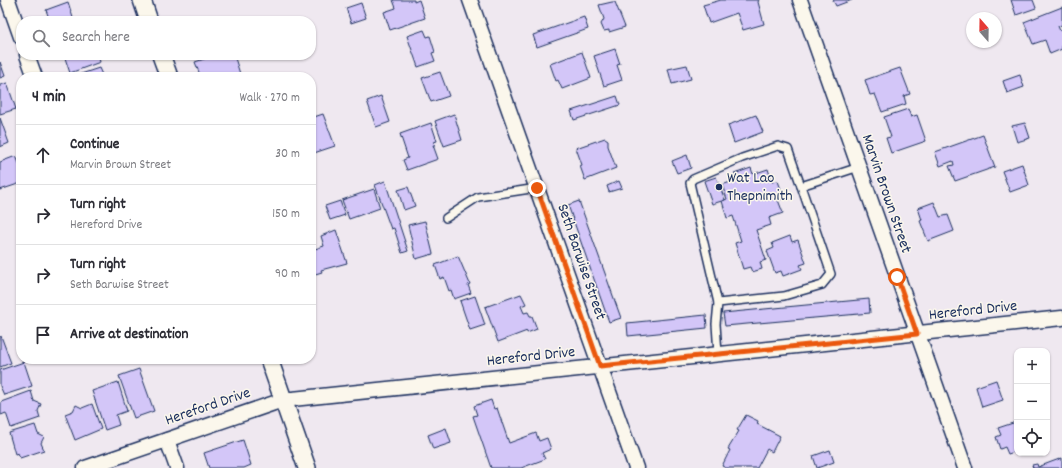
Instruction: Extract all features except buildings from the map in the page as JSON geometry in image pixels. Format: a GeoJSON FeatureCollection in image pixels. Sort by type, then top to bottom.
{"type":"FeatureCollection","features":[{"type":"Feature","properties":{"kind":"street"},"geometry":{"type":"LineString","coordinates":[[8,0],[16,23]]}},
{"type":"Feature","properties":{"kind":"street"},"geometry":{"type":"LineString","coordinates":[[142,0],[148,16]]}},
{"type":"Feature","properties":{"kind":"street","name":"Seth Barwise Street"},"geometry":{"type":"LineString","coordinates":[[470,0],[636,468]]}},
{"type":"Feature","properties":{"kind":"street","name":"Marvin Brown Street"},"geometry":{"type":"LineString","coordinates":[[800,0],[965,468]]}},
{"type":"Feature","properties":{"kind":"street"},"geometry":{"type":"LineString","coordinates":[[29,60],[33,72]]}},
{"type":"Feature","properties":{"kind":"street"},"geometry":{"type":"LineString","coordinates":[[164,60],[167,72]]}},
{"type":"Feature","properties":{"kind":"street","name":"Hereford Drive"},"geometry":{"type":"LineString","coordinates":[[85,468],[283,400],[1062,318]]}},
{"type":"Feature","properties":{"kind":"street"},"geometry":{"type":"LineString","coordinates":[[271,364],[307,468]]}},
{"type":"Feature","properties":{"kind":"street"},"geometry":{"type":"LineString","coordinates":[[167,440],[177,468]]}},
{"type":"Feature","properties":{"kind":"lane"},"geometry":{"type":"LineString","coordinates":[[718,303],[784,296],[822,285],[831,274],[788,149],[778,146],[742,158],[692,179],[690,183],[718,303],[716,324],[718,354]]}},
{"type":"Feature","properties":{"kind":"lane"},"geometry":{"type":"LineString","coordinates":[[801,186],[859,167]]}},
{"type":"Feature","properties":{"kind":"lane"},"geometry":{"type":"LineString","coordinates":[[446,218],[478,197],[537,188]]}},
{"type":"Feature","properties":{"kind":"place","name":"Wat Lao Thepnimith"},"geometry":{"type":"Point","coordinates":[719,187]}},
{"type":"Feature","properties":{"kind":"route"},"geometry":{"type":"LineString","coordinates":[[537,188],[600,366],[917,334],[897,277]]}}]}
